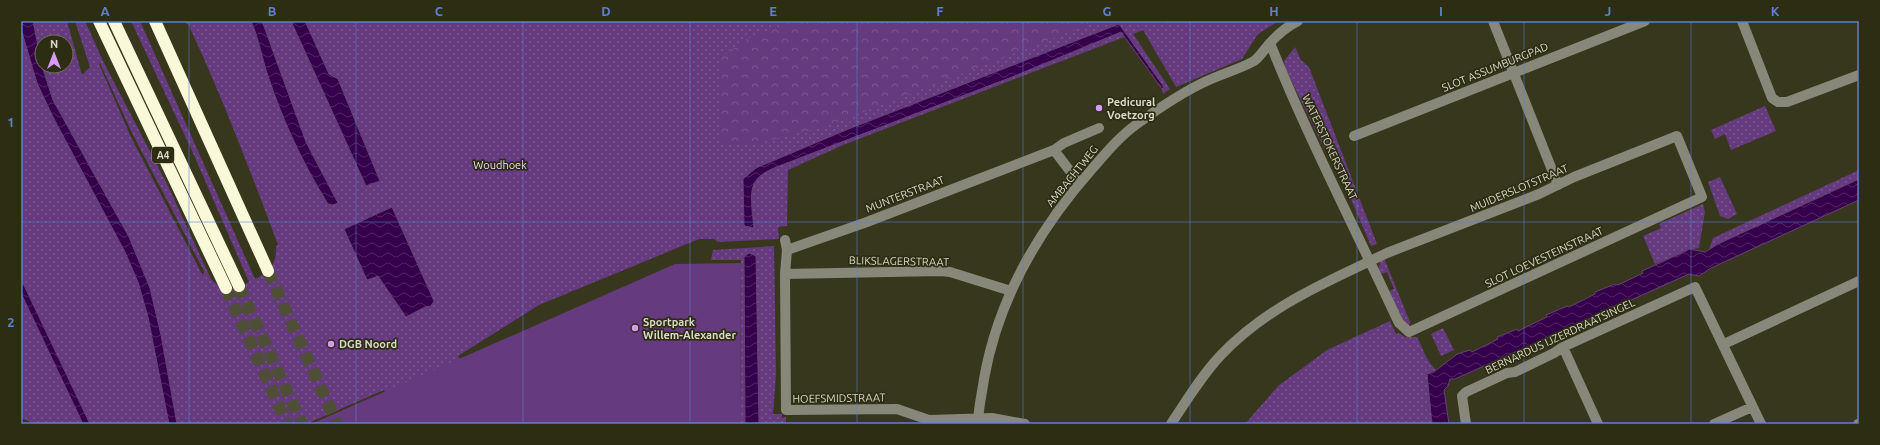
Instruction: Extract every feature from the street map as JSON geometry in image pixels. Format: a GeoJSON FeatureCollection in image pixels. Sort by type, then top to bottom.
{"type":"FeatureCollection","features":[{"type":"Feature","properties":{"kind":"highway","name":"A4"},"geometry":{"type":"LineString","coordinates":[[99,21],[226,288]]}},
{"type":"Feature","properties":{"kind":"highway","name":"A4"},"geometry":{"type":"LineString","coordinates":[[114,21],[240,286]]}},
{"type":"Feature","properties":{"kind":"highway"},"geometry":{"type":"LineString","coordinates":[[155,21],[268,271]]}},
{"type":"Feature","properties":{"kind":"street"},"geometry":{"type":"LineString","coordinates":[[1493,21],[1558,185]]}},
{"type":"Feature","properties":{"kind":"street","name":"SLOT ASSUMBURGPAD"},"geometry":{"type":"LineString","coordinates":[[1354,136],[1645,21]]}},
{"type":"Feature","properties":{"kind":"street"},"geometry":{"type":"LineString","coordinates":[[1742,21],[1772,98],[1778,102],[1787,102],[1859,74]]}},
{"type":"Feature","properties":{"kind":"street","name":"AMBACHTWEG"},"geometry":{"type":"LineString","coordinates":[[978,421],[991,345],[1011,291],[1030,253],[1047,226],[1080,183],[1108,151],[1135,125],[1162,106],[1207,81],[1255,60],[1270,43],[1295,23]]}},
{"type":"Feature","properties":{"kind":"street","name":"WATERSTOKERSTRAAT"},"geometry":{"type":"LineString","coordinates":[[1270,43],[1320,156],[1370,261]]}},
{"type":"Feature","properties":{"kind":"street","name":"MUNTERSTRAAT"},"geometry":{"type":"LineString","coordinates":[[785,274],[786,245],[867,222],[1054,150],[1064,143],[1099,128]]}},
{"type":"Feature","properties":{"kind":"street","name":"SLOT LOEVESTEINSTRAAT"},"geometry":{"type":"LineString","coordinates":[[1370,261],[1399,324],[1409,332],[1702,197],[1677,136]]}},
{"type":"Feature","properties":{"kind":"street","name":"MUIDERSLOTSTRAAT"},"geometry":{"type":"LineString","coordinates":[[1171,424],[1194,388],[1221,355],[1254,325],[1286,303],[1318,285],[1391,251],[1539,194],[1574,177],[1677,136]]}},
{"type":"Feature","properties":{"kind":"street"},"geometry":{"type":"LineString","coordinates":[[1054,150],[1080,183]]}},
{"type":"Feature","properties":{"kind":"street","name":"BLIKSLAGERSTRAAT"},"geometry":{"type":"LineString","coordinates":[[785,274],[942,271],[950,272],[1011,291]]}},
{"type":"Feature","properties":{"kind":"street","name":"HOEFSMIDSTRAAT"},"geometry":{"type":"LineString","coordinates":[[785,274],[786,410],[897,409],[929,420],[978,421]]}},
{"type":"Feature","properties":{"kind":"street"},"geometry":{"type":"LineString","coordinates":[[1761,424],[1724,344],[1859,281]]}},
{"type":"Feature","properties":{"kind":"street","name":"BERNARDUS IJZERDRAATSINGEL"},"geometry":{"type":"LineString","coordinates":[[1466,424],[1462,396],[1501,376],[1515,372],[1564,347],[1695,287],[1724,344]]}},
{"type":"Feature","properties":{"kind":"street"},"geometry":{"type":"LineString","coordinates":[[1564,347],[1598,424]]}},
{"type":"Feature","properties":{"kind":"street"},"geometry":{"type":"LineString","coordinates":[[1714,424],[1752,407]]}},
{"type":"Feature","properties":{"kind":"street"},"geometry":{"type":"LineString","coordinates":[[978,421],[992,418],[1025,424]]}},
{"type":"Feature","properties":{"kind":"green space","name":"Woudhoek"},"geometry":{"type":"Polygon","coordinates":[[[21,21],[67,21],[71,34],[34,34],[34,74],[74,74],[74,46],[82,75],[90,67],[75,21],[85,21],[103,61],[169,188],[211,279],[224,288],[234,288],[249,282],[193,153],[131,21],[140,21],[255,279],[265,273],[272,266],[276,246],[278,245],[224,106],[188,24],[186,24],[185,21],[251,21],[268,76],[287,126],[319,189],[328,204],[333,205],[337,202],[306,142],[262,21],[1166,21],[1161,24],[1169,21],[1279,21],[1258,34],[1242,59],[1176,87],[1143,30],[1133,34],[1170,89],[1163,94],[1162,89],[1164,87],[1127,36],[843,145],[788,170],[787,226],[778,227],[779,239],[718,242],[714,239],[699,239],[539,305],[458,356],[473,382],[401,424],[384,390],[306,424],[90,424],[21,279],[21,21]],[[100,63],[99,64],[131,137],[203,276],[204,271],[132,133],[100,63]],[[366,219],[345,229],[367,280],[378,276],[406,317],[366,219]]]}},
{"type":"Feature","properties":{"kind":"green space"},"geometry":{"type":"Polygon","coordinates":[[[794,21],[1098,21],[827,126],[754,144],[721,143],[720,58],[747,39],[794,21]]]}},
{"type":"Feature","properties":{"kind":"green space"},"geometry":{"type":"Polygon","coordinates":[[[1295,47],[1301,60],[1309,67],[1377,244],[1371,246],[1329,148],[1325,150],[1285,68],[1284,61],[1295,47]]]}},
{"type":"Feature","properties":{"kind":"green space"},"geometry":{"type":"Polygon","coordinates":[[[1765,106],[1776,131],[1731,150],[1725,134],[1715,139],[1711,130],[1765,106]]]}},
{"type":"Feature","properties":{"kind":"green space"},"geometry":{"type":"Polygon","coordinates":[[[1859,170],[1859,179],[1718,244],[1709,250],[1713,238],[1859,170]]]}},
{"type":"Feature","properties":{"kind":"green space"},"geometry":{"type":"Polygon","coordinates":[[[1720,177],[1737,214],[1728,219],[1720,216],[1708,182],[1720,177]]]}},
{"type":"Feature","properties":{"kind":"green space"},"geometry":{"type":"Polygon","coordinates":[[[1703,204],[1705,212],[1699,248],[1686,251],[1655,264],[1643,236],[1661,228],[1659,224],[1703,204]]]}},
{"type":"Feature","properties":{"kind":"green space"},"geometry":{"type":"Polygon","coordinates":[[[774,246],[776,374],[773,414],[782,414],[782,418],[786,417],[786,424],[759,424],[758,384],[744,257],[745,424],[740,424],[741,260],[711,260],[713,250],[774,246]]]}},
{"type":"Feature","properties":{"kind":"green space"},"geometry":{"type":"Polygon","coordinates":[[[1384,258],[1410,322],[1409,325],[1405,325],[1389,291],[1394,289],[1387,272],[1381,274],[1379,269],[1380,261],[1384,258]]]}},
{"type":"Feature","properties":{"kind":"green space","name":"Sportpark Willem-Alexander"},"geometry":{"type":"Polygon","coordinates":[[[741,263],[740,424],[311,424],[675,264],[741,263]]]}},
{"type":"Feature","properties":{"kind":"green space"},"geometry":{"type":"Polygon","coordinates":[[[21,293],[83,424],[35,424],[21,418],[21,293]]]}},
{"type":"Feature","properties":{"kind":"green space"},"geometry":{"type":"Polygon","coordinates":[[[1390,321],[1396,334],[1399,333],[1405,337],[1417,337],[1427,358],[1436,370],[1427,374],[1432,424],[1245,424],[1278,386],[1327,350],[1390,321]]]}},
{"type":"Feature","properties":{"kind":"green space"},"geometry":{"type":"Polygon","coordinates":[[[1443,328],[1454,350],[1441,356],[1431,334],[1443,328]]]}},
{"type":"Feature","properties":{"kind":"water"},"geometry":{"type":"Polygon","coordinates":[[[21,21],[33,21],[36,34],[34,34],[34,73],[21,29],[21,21]]]}},
{"type":"Feature","properties":{"kind":"water"},"geometry":{"type":"Polygon","coordinates":[[[251,21],[262,21],[306,142],[338,203],[333,205],[328,204],[294,142],[274,93],[251,21]]]}},
{"type":"Feature","properties":{"kind":"water"},"geometry":{"type":"Polygon","coordinates":[[[291,21],[305,21],[329,74],[338,79],[380,181],[366,186],[291,21]]]}},
{"type":"Feature","properties":{"kind":"water"},"geometry":{"type":"Polygon","coordinates":[[[1119,24],[1164,87],[1162,89],[1121,32],[1012,77],[773,168],[761,175],[754,184],[752,205],[754,228],[744,226],[743,179],[756,168],[846,130],[1119,24]]]}},
{"type":"Feature","properties":{"kind":"water"},"geometry":{"type":"Polygon","coordinates":[[[34,74],[45,74],[53,100],[129,237],[150,288],[161,335],[177,424],[169,424],[148,317],[138,282],[125,252],[53,117],[34,74]]]}},
{"type":"Feature","properties":{"kind":"water"},"geometry":{"type":"Polygon","coordinates":[[[1859,179],[1859,200],[1711,268],[1699,276],[1689,274],[1455,379],[1450,379],[1448,386],[1444,390],[1449,424],[1432,424],[1427,374],[1434,372],[1457,354],[1470,350],[1472,352],[1498,339],[1497,337],[1517,329],[1518,331],[1547,317],[1546,315],[1567,306],[1569,307],[1595,294],[1595,292],[1615,284],[1618,285],[1643,273],[1642,271],[1689,249],[1705,252],[1718,244],[1859,179]]]}},
{"type":"Feature","properties":{"kind":"water"},"geometry":{"type":"Polygon","coordinates":[[[392,207],[434,301],[431,306],[425,307],[406,317],[378,276],[367,280],[344,229],[392,207]]]}},
{"type":"Feature","properties":{"kind":"water"},"geometry":{"type":"Polygon","coordinates":[[[749,253],[756,256],[759,424],[745,424],[744,257],[749,253]]]}},
{"type":"Feature","properties":{"kind":"water"},"geometry":{"type":"Polygon","coordinates":[[[21,279],[90,424],[83,424],[82,422],[21,293],[21,279]]]}},
{"type":"Feature","properties":{"kind":"tunnel"},"geometry":{"type":"LineString","coordinates":[[268,271],[337,424]]}},
{"type":"Feature","properties":{"kind":"tunnel"},"geometry":{"type":"LineString","coordinates":[[239,286],[302,424]]}},
{"type":"Feature","properties":{"kind":"tunnel"},"geometry":{"type":"LineString","coordinates":[[226,288],[287,424]]}},
{"type":"Feature","properties":{"kind":"place","name":"Pedicural Voetzorg"},"geometry":{"type":"Point","coordinates":[1099,108]}},
{"type":"Feature","properties":{"kind":"place","name":"Sportpark Willem-Alexander"},"geometry":{"type":"Point","coordinates":[635,328]}},
{"type":"Feature","properties":{"kind":"place","name":"DGB Noord"},"geometry":{"type":"Point","coordinates":[331,344]}}]}
